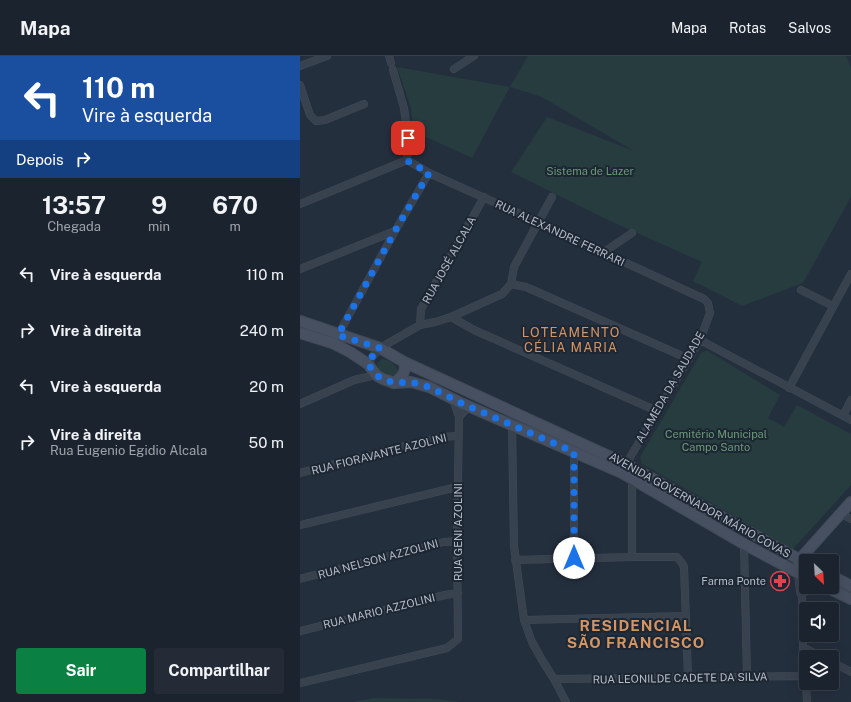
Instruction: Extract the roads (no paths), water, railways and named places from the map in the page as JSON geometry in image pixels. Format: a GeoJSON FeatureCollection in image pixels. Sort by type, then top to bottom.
{"type":"FeatureCollection","features":[{"type":"Feature","properties":{"kind":"main road","name":"AVENIDA GOVERNADOR MÁRIO COVAS"},"geometry":{"type":"LineString","coordinates":[[300,320],[338,335],[380,348],[404,362],[626,464],[799,558]]}},
{"type":"Feature","properties":{"kind":"main road"},"geometry":{"type":"LineString","coordinates":[[300,333],[332,343],[350,352],[368,364],[376,375]]}},
{"type":"Feature","properties":{"kind":"main road"},"geometry":{"type":"LineString","coordinates":[[394,383],[404,373],[404,362]]}},
{"type":"Feature","properties":{"kind":"main road","name":"AVENIDA GOVERNADOR MÁRIO COVAS"},"geometry":{"type":"LineString","coordinates":[[376,375],[394,383],[411,382],[429,387],[632,479],[744,544],[799,573]]}},
{"type":"Feature","properties":{"kind":"main road"},"geometry":{"type":"LineString","coordinates":[[810,554],[822,535],[851,502]]}},
{"type":"Feature","properties":{"kind":"main road"},"geometry":{"type":"LineString","coordinates":[[839,580],[851,586]]}},
{"type":"Feature","properties":{"kind":"main road"},"geometry":{"type":"LineString","coordinates":[[839,593],[851,599]]}},
{"type":"Feature","properties":{"kind":"street"},"geometry":{"type":"LineString","coordinates":[[300,66],[327,56]]}},
{"type":"Feature","properties":{"kind":"street"},"geometry":{"type":"LineString","coordinates":[[454,69],[474,56]]}},
{"type":"Feature","properties":{"kind":"street"},"geometry":{"type":"LineString","coordinates":[[300,204],[406,160],[408,138],[404,108],[391,63]]}},
{"type":"Feature","properties":{"kind":"street"},"geometry":{"type":"LineString","coordinates":[[300,85],[303,106],[316,121],[325,120],[364,104]]}},
{"type":"Feature","properties":{"kind":"street","name":"RUA ALEXANDRE FERRARI"},"geometry":{"type":"LineString","coordinates":[[406,160],[429,173],[704,298],[710,309]]}},
{"type":"Feature","properties":{"kind":"street"},"geometry":{"type":"LineString","coordinates":[[338,335],[395,231],[429,173]]}},
{"type":"Feature","properties":{"kind":"street"},"geometry":{"type":"LineString","coordinates":[[368,364],[380,348],[420,325],[451,317],[502,294],[511,284],[514,267],[552,197]]}},
{"type":"Feature","properties":{"kind":"street","name":"RUA JOSÉ ALCALA"},"geometry":{"type":"LineString","coordinates":[[420,325],[421,309],[484,198]]}},
{"type":"Feature","properties":{"kind":"street"},"geometry":{"type":"LineString","coordinates":[[300,269],[395,231]]}},
{"type":"Feature","properties":{"kind":"street"},"geometry":{"type":"LineString","coordinates":[[604,252],[632,233]]}},
{"type":"Feature","properties":{"kind":"street"},"geometry":{"type":"LineString","coordinates":[[789,388],[851,274]]}},
{"type":"Feature","properties":{"kind":"street"},"geometry":{"type":"LineString","coordinates":[[511,284],[526,287],[689,359]]}},
{"type":"Feature","properties":{"kind":"street"},"geometry":{"type":"LineString","coordinates":[[801,290],[833,306]]}},
{"type":"Feature","properties":{"kind":"street","name":"ALAMEDA DA SAUDADE"},"geometry":{"type":"LineString","coordinates":[[626,464],[700,340],[708,320],[710,309]]}},
{"type":"Feature","properties":{"kind":"street"},"geometry":{"type":"LineString","coordinates":[[451,317],[474,330],[657,411]]}},
{"type":"Feature","properties":{"kind":"street"},"geometry":{"type":"LineString","coordinates":[[390,353],[393,340]]}},
{"type":"Feature","properties":{"kind":"street"},"geometry":{"type":"LineString","coordinates":[[700,340],[851,420]]}},
{"type":"Feature","properties":{"kind":"street"},"geometry":{"type":"LineString","coordinates":[[300,404],[354,380],[376,375]]}},
{"type":"Feature","properties":{"kind":"street","name":"RUA GENI AZOLINI"},"geometry":{"type":"LineString","coordinates":[[300,684],[447,648],[458,639],[458,417],[453,398]]}},
{"type":"Feature","properties":{"kind":"street"},"geometry":{"type":"LineString","coordinates":[[843,416],[851,400]]}},
{"type":"Feature","properties":{"kind":"street"},"geometry":{"type":"LineString","coordinates":[[458,417],[469,406]]}},
{"type":"Feature","properties":{"kind":"street"},"geometry":{"type":"LineString","coordinates":[[512,425],[514,546],[524,620],[532,642],[566,702]]}},
{"type":"Feature","properties":{"kind":"street","name":"RUA FIORAVANTE AZOLINI"},"geometry":{"type":"LineString","coordinates":[[300,473],[440,437],[458,436]]}},
{"type":"Feature","properties":{"kind":"street"},"geometry":{"type":"LineString","coordinates":[[574,452],[574,558]]}},
{"type":"Feature","properties":{"kind":"street"},"geometry":{"type":"LineString","coordinates":[[632,479],[632,557]]}},
{"type":"Feature","properties":{"kind":"street"},"geometry":{"type":"LineString","coordinates":[[300,525],[457,487]]}},
{"type":"Feature","properties":{"kind":"street"},"geometry":{"type":"LineString","coordinates":[[841,514],[851,519]]}},
{"type":"Feature","properties":{"kind":"street","name":"RUA NELSON AZZOLINI"},"geometry":{"type":"LineString","coordinates":[[300,579],[444,542],[457,541]]}},
{"type":"Feature","properties":{"kind":"street"},"geometry":{"type":"LineString","coordinates":[[744,544],[747,677]]}},
{"type":"Feature","properties":{"kind":"street"},"geometry":{"type":"LineString","coordinates":[[516,560],[677,557],[684,567],[688,678]]}},
{"type":"Feature","properties":{"kind":"street","name":"RUA MARIO AZZOLINI"},"geometry":{"type":"LineString","coordinates":[[300,632],[445,594],[458,593]]}},
{"type":"Feature","properties":{"kind":"street"},"geometry":{"type":"LineString","coordinates":[[801,594],[803,648],[807,650]]}},
{"type":"Feature","properties":{"kind":"street"},"geometry":{"type":"LineString","coordinates":[[524,620],[686,616]]}},
{"type":"Feature","properties":{"kind":"street"},"geometry":{"type":"LineString","coordinates":[[839,666],[851,672]]}},
{"type":"Feature","properties":{"kind":"street","name":"RUA LEONILDE CADETE DA SILVA"},"geometry":{"type":"LineString","coordinates":[[554,679],[799,676]]}},
{"type":"Feature","properties":{"kind":"street"},"geometry":{"type":"LineString","coordinates":[[806,690],[807,702]]}},
{"type":"Feature","properties":{"kind":"place","name":"Farma Ponte"},"geometry":{"type":"Point","coordinates":[780,581]}},
{"type":"Feature","properties":{"kind":"district","name":"LOTEAMENTO CÉLIA MARIA"},"geometry":{"type":"Point","coordinates":[571,340]}},
{"type":"Feature","properties":{"kind":"district","name":"RESIDENCIAL SÃO FRANCISCO"},"geometry":{"type":"Point","coordinates":[636,634]}},
{"type":"Feature","properties":{"kind":"park label","name":"Sistema de Lazer"},"geometry":{"type":"Point","coordinates":[590,171]}},
{"type":"Feature","properties":{"kind":"park label","name":"Cemitério Municipal Campo Santo"},"geometry":{"type":"Point","coordinates":[716,440]}}]}
